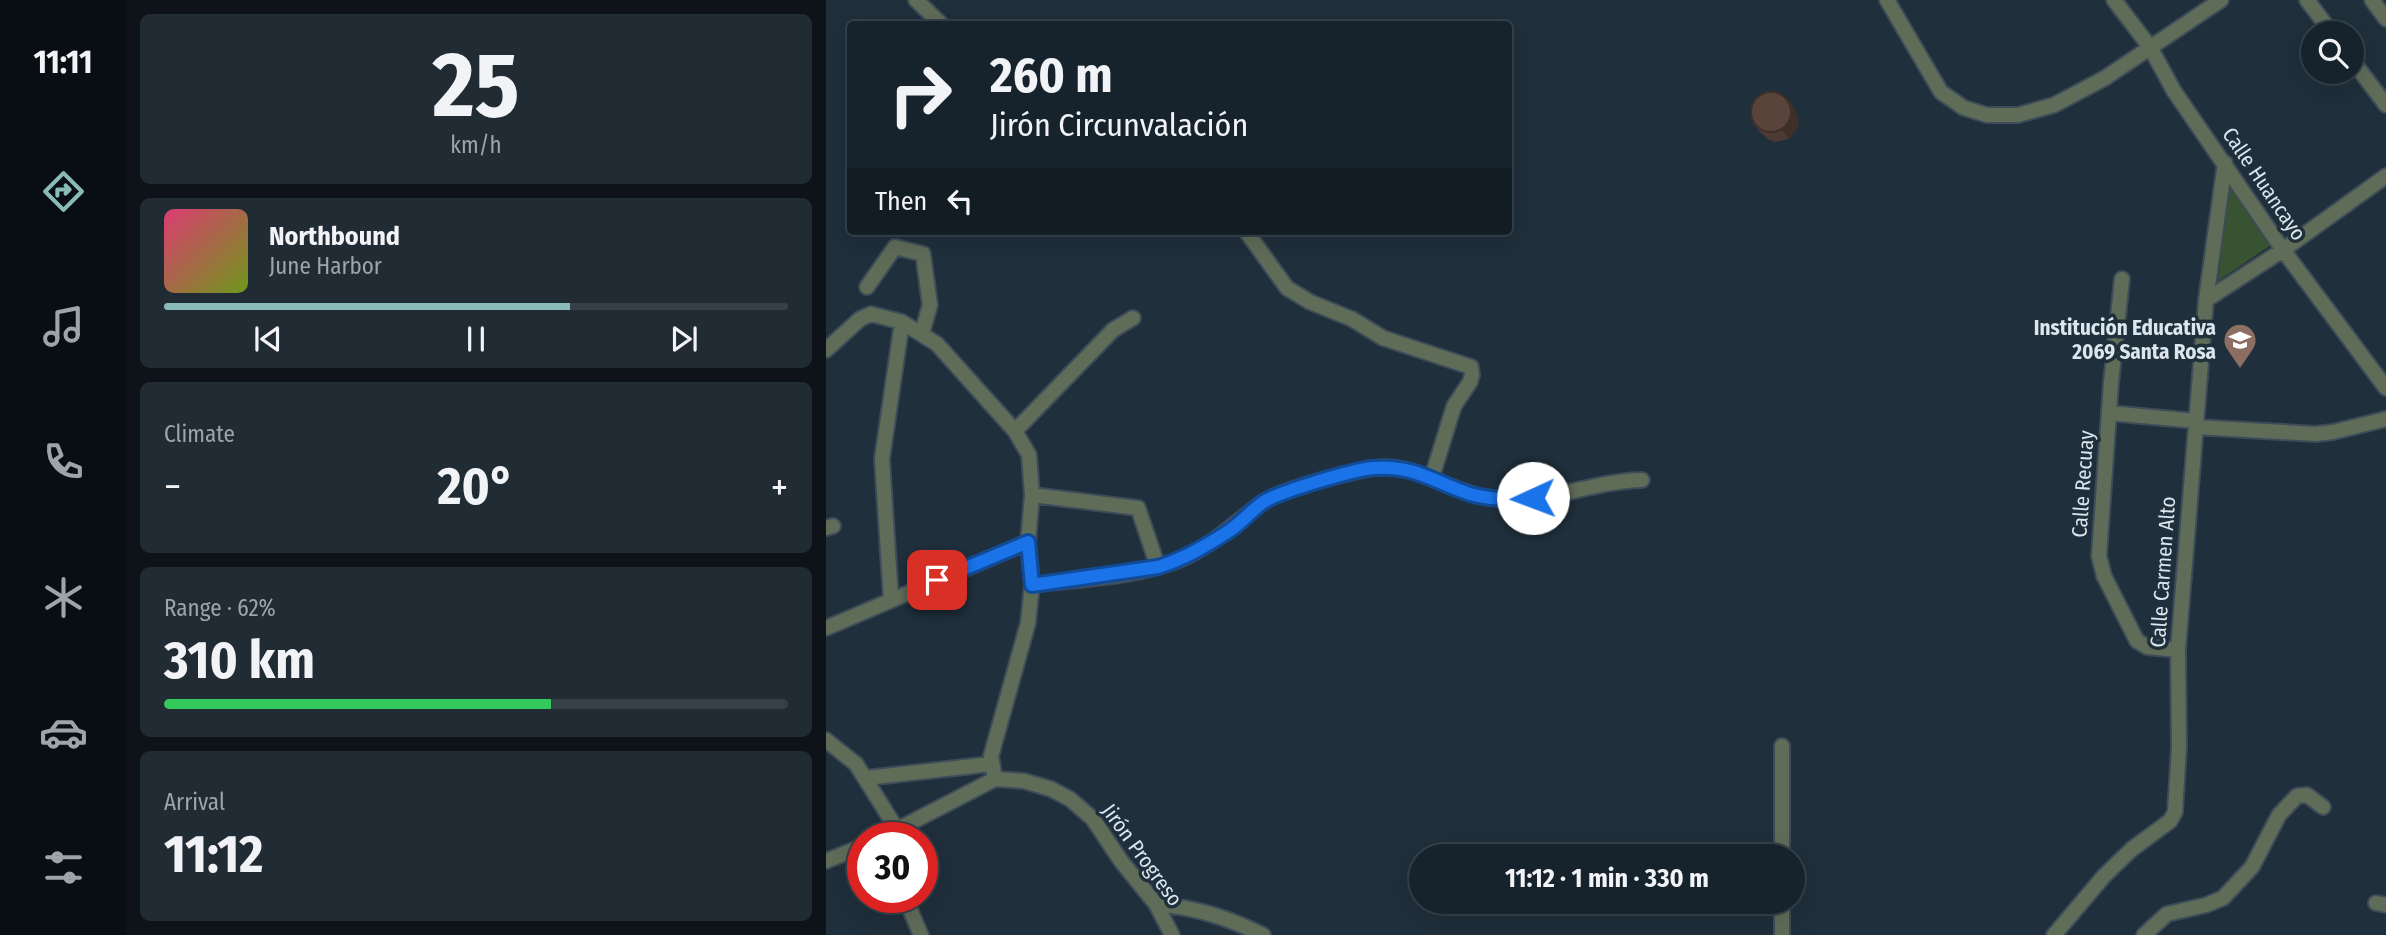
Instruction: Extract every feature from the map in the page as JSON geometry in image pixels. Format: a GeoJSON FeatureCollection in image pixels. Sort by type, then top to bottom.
{"type":"FeatureCollection","features":[{"type":"Feature","properties":{"kind":"street"},"geometry":{"type":"LineString","coordinates":[[916,0],[938,21]]}},
{"type":"Feature","properties":{"kind":"street"},"geometry":{"type":"LineString","coordinates":[[1887,0],[1941,92],[1964,108],[1987,115],[2018,115],[2054,106],[2105,78],[2221,0]]}},
{"type":"Feature","properties":{"kind":"street","name":"Calle Huancayo"},"geometry":{"type":"LineString","coordinates":[[2114,0],[2150,47],[2175,91],[2283,250],[2386,388]]}},
{"type":"Feature","properties":{"kind":"street"},"geometry":{"type":"LineString","coordinates":[[2307,0],[2323,21]]}},
{"type":"Feature","properties":{"kind":"street"},"geometry":{"type":"LineString","coordinates":[[2372,0],[2386,19]]}},
{"type":"Feature","properties":{"kind":"street"},"geometry":{"type":"LineString","coordinates":[[2364,76],[2386,105]]}},
{"type":"Feature","properties":{"kind":"street","name":"Calle Carmen Alto"},"geometry":{"type":"LineString","coordinates":[[2054,935],[2104,876],[2132,849],[2170,821],[2175,812],[2179,747],[2178,650],[2206,300],[2225,163]]}},
{"type":"Feature","properties":{"kind":"street"},"geometry":{"type":"LineString","coordinates":[[2206,300],[2283,250],[2386,176]]}},
{"type":"Feature","properties":{"kind":"street"},"geometry":{"type":"LineString","coordinates":[[1249,235],[1287,288],[1310,302],[1352,318],[1383,338],[1471,367],[1470,382],[1454,406],[1432,477]]}},
{"type":"Feature","properties":{"kind":"street"},"geometry":{"type":"LineString","coordinates":[[867,286],[895,247],[923,254],[930,305],[922,333]]}},
{"type":"Feature","properties":{"kind":"street","name":"Calle Recuay"},"geometry":{"type":"LineString","coordinates":[[2122,279],[2099,556],[2104,576],[2137,641],[2147,647],[2178,650]]}},
{"type":"Feature","properties":{"kind":"street"},"geometry":{"type":"LineString","coordinates":[[826,350],[860,319],[871,314],[902,322],[937,344],[1015,431],[1028,455],[1032,495],[1028,542],[1032,585],[1028,623],[993,771],[912,822]]}},
{"type":"Feature","properties":{"kind":"street"},"geometry":{"type":"LineString","coordinates":[[1015,431],[1113,330],[1133,318]]}},
{"type":"Feature","properties":{"kind":"street"},"geometry":{"type":"LineString","coordinates":[[891,599],[882,459],[902,322]]}},
{"type":"Feature","properties":{"kind":"street"},"geometry":{"type":"LineString","coordinates":[[2109,413],[2196,424],[2316,434],[2386,419]]}},
{"type":"Feature","properties":{"kind":"street"},"geometry":{"type":"LineString","coordinates":[[1032,585],[1158,567],[1199,550],[1230,530],[1263,502],[1288,491],[1377,468],[1404,469],[1432,477],[1471,494],[1510,500],[1642,480]]}},
{"type":"Feature","properties":{"kind":"street"},"geometry":{"type":"LineString","coordinates":[[1032,495],[1138,508],[1158,567]]}},
{"type":"Feature","properties":{"kind":"street"},"geometry":{"type":"LineString","coordinates":[[826,628],[1028,542]]}},
{"type":"Feature","properties":{"kind":"street"},"geometry":{"type":"LineString","coordinates":[[826,740],[856,764],[893,822]]}},
{"type":"Feature","properties":{"kind":"street"},"geometry":{"type":"LineString","coordinates":[[1782,746],[1782,844]]}},
{"type":"Feature","properties":{"kind":"street","name":"Jirón Progreso"},"geometry":{"type":"LineString","coordinates":[[866,778],[993,771],[1051,789],[1070,799],[1093,819],[1121,861],[1156,904],[1172,935]]}},
{"type":"Feature","properties":{"kind":"street"},"geometry":{"type":"LineString","coordinates":[[2144,935],[2167,914],[2223,898],[2252,867],[2279,815],[2297,796],[2306,794],[2323,807]]}},
{"type":"Feature","properties":{"kind":"street"},"geometry":{"type":"LineString","coordinates":[[826,861],[847,852]]}},
{"type":"Feature","properties":{"kind":"street"},"geometry":{"type":"LineString","coordinates":[[1156,904],[1191,908],[1229,919],[1263,935]]}},
{"type":"Feature","properties":{"kind":"street"},"geometry":{"type":"LineString","coordinates":[[911,913],[921,935]]}},
{"type":"Feature","properties":{"kind":"street"},"geometry":{"type":"LineString","coordinates":[[1782,914],[1782,935]]}},
{"type":"Feature","properties":{"kind":"green space"},"geometry":{"type":"Polygon","coordinates":[[[2229,185],[2271,245],[2218,281],[2229,185]]]}},
{"type":"Feature","properties":{"kind":"building"},"geometry":{"type":"Polygon","coordinates":[[[1771,92],[1779,93],[1785,98],[1790,104],[1790,120],[1785,126],[1779,131],[1771,132],[1763,131],[1757,126],[1752,120],[1751,112],[1752,104],[1757,98],[1763,93],[1771,92]]]}},
{"type":"Feature","properties":{"kind":"place","name":"Institución Educativa 2069 Santa Rosa"},"geometry":{"type":"Point","coordinates":[2240,370]}},
{"type":"Feature","properties":{"kind":"route"},"geometry":{"type":"LineString","coordinates":[[937,580],[1028,542],[1032,585],[1158,567],[1206,546],[1263,502],[1288,491],[1366,469],[1404,469],[1485,497],[1518,500],[1533,498]]}}]}
